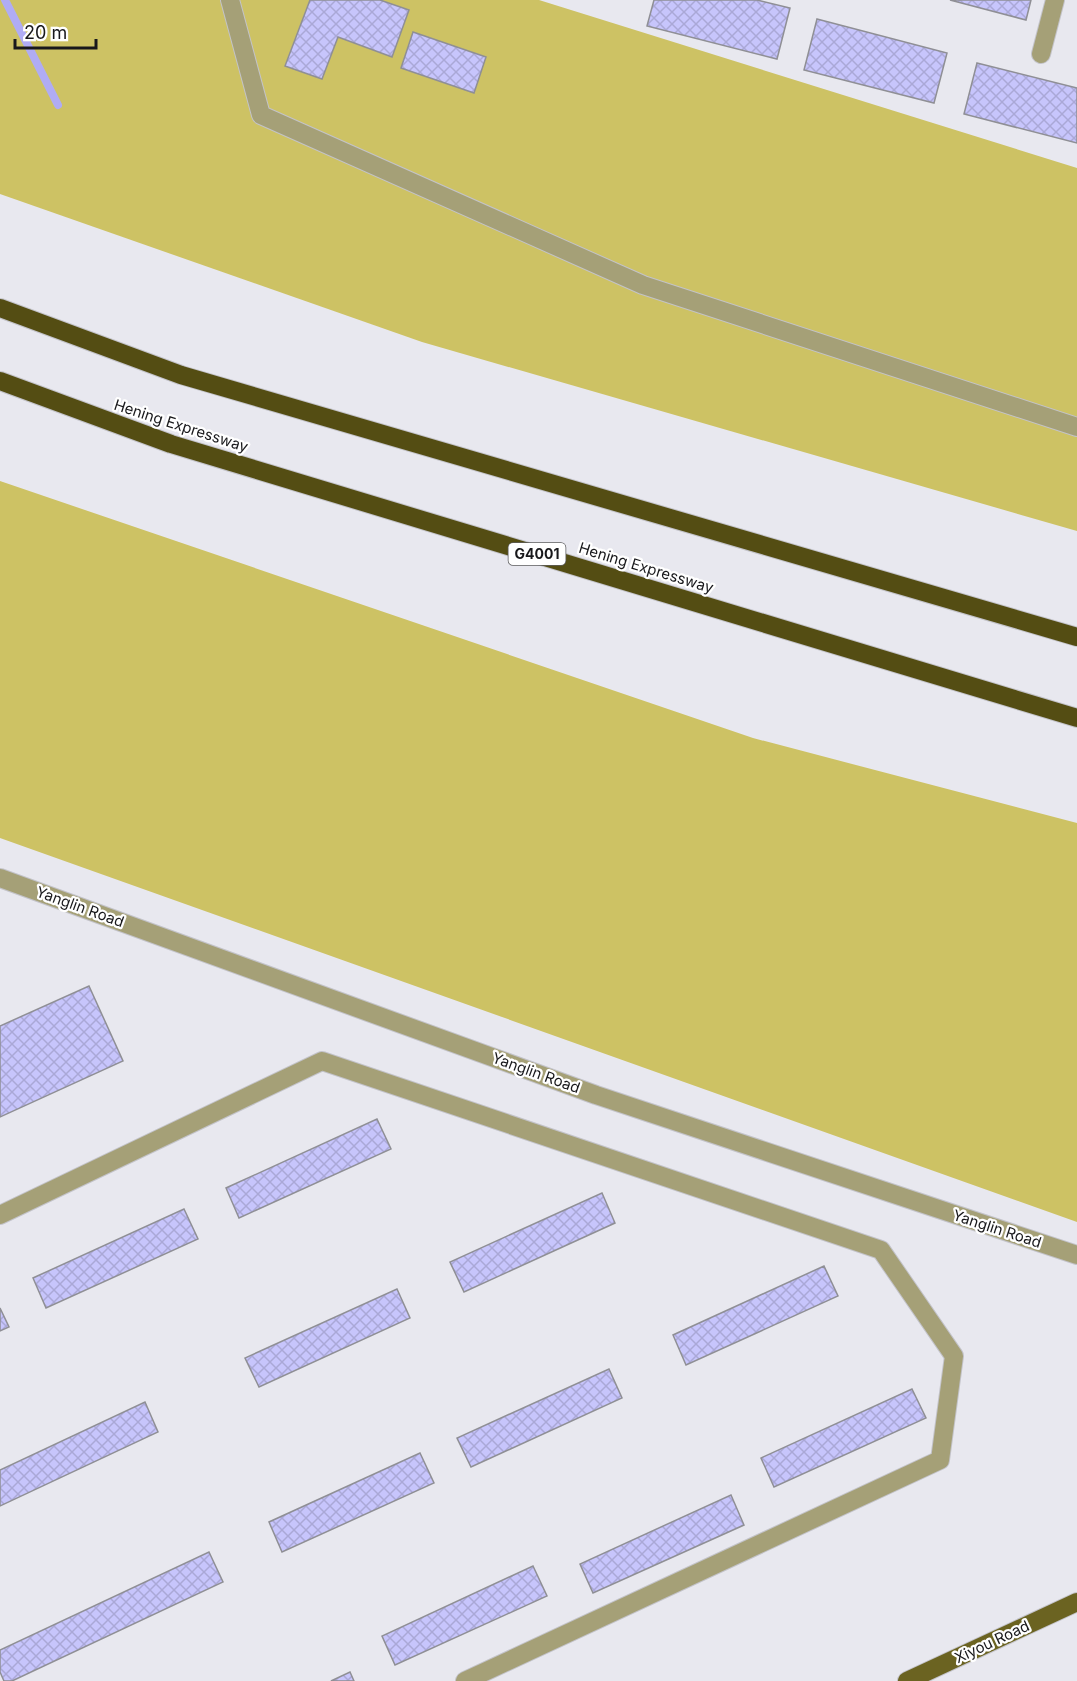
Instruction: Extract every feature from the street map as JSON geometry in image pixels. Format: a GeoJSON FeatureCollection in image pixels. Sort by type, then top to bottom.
{"type":"FeatureCollection","features":[{"type":"Feature","properties":{"kind":"highway"},"geometry":{"type":"LineString","coordinates":[[0,308],[181,375],[1077,637]]}},
{"type":"Feature","properties":{"kind":"highway","name":"Hening Expressway"},"geometry":{"type":"LineString","coordinates":[[0,381],[171,444],[1077,718]]}},
{"type":"Feature","properties":{"kind":"main road","name":"Xiyou Road"},"geometry":{"type":"LineString","coordinates":[[907,1681],[1077,1602]]}},
{"type":"Feature","properties":{"kind":"street"},"geometry":{"type":"LineString","coordinates":[[230,0],[261,115],[643,285],[1077,427]]}},
{"type":"Feature","properties":{"kind":"street"},"geometry":{"type":"LineString","coordinates":[[1041,54],[1055,0]]}},
{"type":"Feature","properties":{"kind":"street","name":"Yanglin Road"},"geometry":{"type":"LineString","coordinates":[[0,878],[596,1095],[1077,1256]]}},
{"type":"Feature","properties":{"kind":"street"},"geometry":{"type":"LineString","coordinates":[[0,1215],[322,1060],[881,1250],[954,1356],[940,1460],[465,1681]]}},
{"type":"Feature","properties":{"kind":"shaded area"},"geometry":{"type":"Polygon","coordinates":[[[0,0],[539,0],[1077,168],[1077,531],[422,342],[0,194],[0,0]]]}},
{"type":"Feature","properties":{"kind":"shaded area"},"geometry":{"type":"Polygon","coordinates":[[[0,481],[753,738],[1077,823],[1077,1222],[0,838],[0,481]]]}},
{"type":"Feature","properties":{"kind":"building"},"geometry":{"type":"Polygon","coordinates":[[[310,0],[380,0],[409,10],[392,57],[338,37],[322,79],[285,66],[310,0]]]}},
{"type":"Feature","properties":{"kind":"building"},"geometry":{"type":"Polygon","coordinates":[[[654,0],[757,0],[790,8],[777,59],[647,26],[654,0]]]}},
{"type":"Feature","properties":{"kind":"building"},"geometry":{"type":"Polygon","coordinates":[[[950,0],[1031,0],[1026,20],[950,0]]]}},
{"type":"Feature","properties":{"kind":"building"},"geometry":{"type":"Polygon","coordinates":[[[817,19],[947,53],[934,103],[804,70],[817,19]]]}},
{"type":"Feature","properties":{"kind":"building"},"geometry":{"type":"Polygon","coordinates":[[[413,32],[486,57],[474,93],[401,68],[413,32]]]}},
{"type":"Feature","properties":{"kind":"building"},"geometry":{"type":"Polygon","coordinates":[[[977,63],[1077,88],[1077,143],[964,114],[977,63]]]}},
{"type":"Feature","properties":{"kind":"building"},"geometry":{"type":"Polygon","coordinates":[[[89,986],[123,1061],[0,1117],[0,1026],[89,986]]]}},
{"type":"Feature","properties":{"kind":"building"},"geometry":{"type":"Polygon","coordinates":[[[377,1119],[391,1149],[239,1218],[226,1188],[377,1119]]]}},
{"type":"Feature","properties":{"kind":"building"},"geometry":{"type":"Polygon","coordinates":[[[602,1193],[615,1223],[464,1292],[450,1262],[602,1193]]]}},
{"type":"Feature","properties":{"kind":"building"},"geometry":{"type":"Polygon","coordinates":[[[184,1209],[198,1239],[46,1308],[33,1278],[184,1209]]]}},
{"type":"Feature","properties":{"kind":"building"},"geometry":{"type":"Polygon","coordinates":[[[824,1266],[838,1296],[686,1365],[673,1335],[824,1266]]]}},
{"type":"Feature","properties":{"kind":"building"},"geometry":{"type":"Polygon","coordinates":[[[397,1289],[410,1318],[259,1387],[245,1358],[397,1289]]]}},
{"type":"Feature","properties":{"kind":"building"},"geometry":{"type":"Polygon","coordinates":[[[0,1308],[9,1327],[0,1331],[0,1308]]]}},
{"type":"Feature","properties":{"kind":"building"},"geometry":{"type":"Polygon","coordinates":[[[609,1369],[622,1398],[471,1467],[457,1438],[609,1369]]]}},
{"type":"Feature","properties":{"kind":"building"},"geometry":{"type":"Polygon","coordinates":[[[912,1389],[926,1418],[774,1487],[761,1458],[912,1389]]]}},
{"type":"Feature","properties":{"kind":"building"},"geometry":{"type":"Polygon","coordinates":[[[145,1402],[158,1432],[0,1506],[0,1470],[145,1402]]]}},
{"type":"Feature","properties":{"kind":"building"},"geometry":{"type":"Polygon","coordinates":[[[420,1453],[434,1483],[282,1552],[269,1522],[420,1453]]]}},
{"type":"Feature","properties":{"kind":"building"},"geometry":{"type":"Polygon","coordinates":[[[731,1495],[744,1525],[593,1593],[580,1564],[731,1495]]]}},
{"type":"Feature","properties":{"kind":"building"},"geometry":{"type":"Polygon","coordinates":[[[209,1552],[223,1582],[12,1681],[4,1681],[0,1672],[0,1650],[209,1552]]]}},
{"type":"Feature","properties":{"kind":"building"},"geometry":{"type":"Polygon","coordinates":[[[533,1566],[547,1596],[395,1665],[382,1636],[533,1566]]]}},
{"type":"Feature","properties":{"kind":"building"},"geometry":{"type":"Polygon","coordinates":[[[350,1672],[354,1681],[331,1681],[350,1672]]]}},
{"type":"Feature","properties":{"kind":"waterway"},"geometry":{"type":"LineString","coordinates":[[5,0],[58,105]]}}]}
